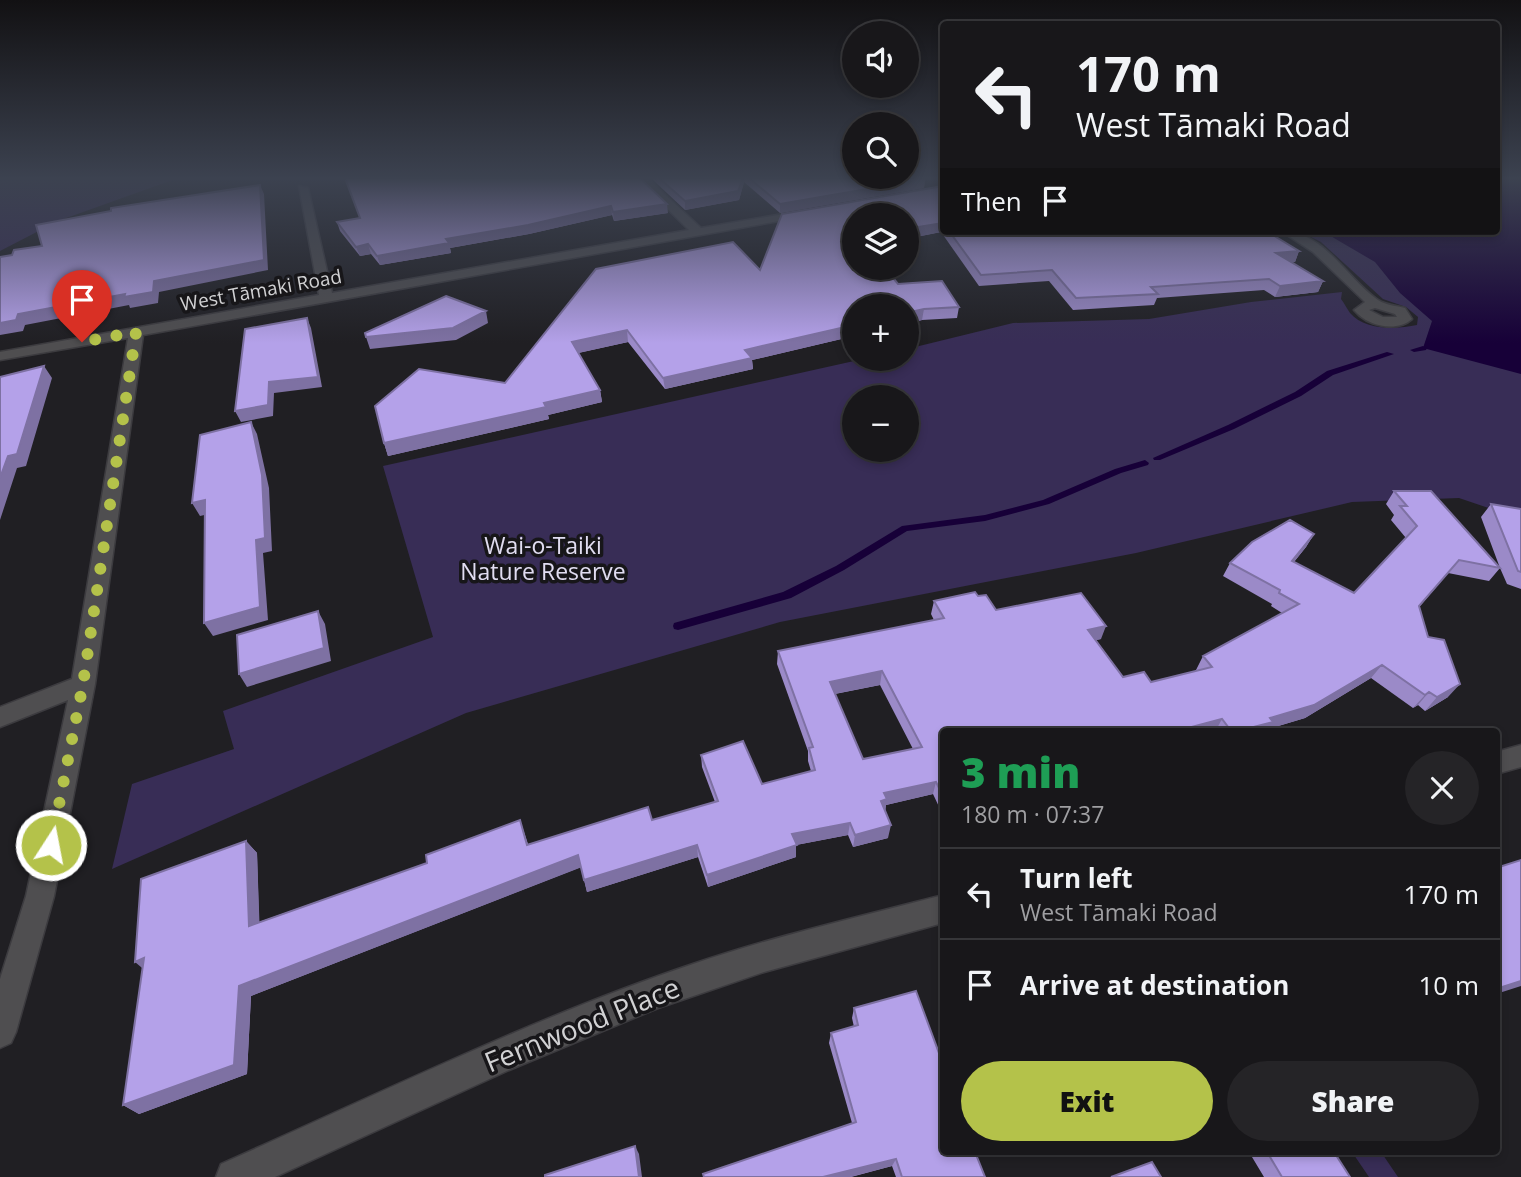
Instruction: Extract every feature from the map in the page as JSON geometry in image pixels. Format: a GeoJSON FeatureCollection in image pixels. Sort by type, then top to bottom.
{"type":"FeatureCollection","features":[{"type":"Feature","properties":{"kind":"street"},"geometry":{"type":"LineString","coordinates":[[312,233],[326,298]]}},
{"type":"Feature","properties":{"kind":"street","name":"West Tāmaki Road"},"geometry":{"type":"LineString","coordinates":[[0,356],[693,233]]}},
{"type":"Feature","properties":{"kind":"street"},"geometry":{"type":"LineString","coordinates":[[1294,235],[1317,249],[1375,304]]}},
{"type":"Feature","properties":{"kind":"street"},"geometry":{"type":"LineString","coordinates":[[0,1032],[40,896],[83,684],[136,332]]}},
{"type":"Feature","properties":{"kind":"street"},"geometry":{"type":"LineString","coordinates":[[0,717],[83,684]]}},
{"type":"Feature","properties":{"kind":"street"},"geometry":{"type":"LineString","coordinates":[[1500,762],[1521,757]]}},
{"type":"Feature","properties":{"kind":"street","name":"Fernwood Place"},"geometry":{"type":"LineString","coordinates":[[234,1177],[426,1088],[658,992],[746,962],[940,910]]}},
{"type":"Feature","properties":{"kind":"green space"},"geometry":{"type":"Polygon","coordinates":[[[0,233],[35,233],[0,251],[0,233]]]}},
{"type":"Feature","properties":{"kind":"green space","name":"Wai-o-Taiki Nature Reserve"},"geometry":{"type":"Polygon","coordinates":[[[1521,233],[1521,519],[1459,498],[1352,502],[1136,553],[780,622],[466,713],[112,869],[132,784],[234,749],[223,711],[433,637],[383,466],[842,364],[842,371],[919,371],[919,346],[1013,323],[1149,319],[1251,302],[1342,292],[1341,299],[1350,313],[1364,323],[1391,328],[1417,325],[1418,317],[1406,307],[1383,299],[1321,242],[1307,235],[1521,233]]]}},
{"type":"Feature","properties":{"kind":"green space"},"geometry":{"type":"Polygon","coordinates":[[[1354,1155],[1383,1155],[1398,1177],[1369,1177],[1354,1155]]]}},
{"type":"Feature","properties":{"kind":"shaded area"},"geometry":{"type":"Polygon","coordinates":[[[1521,233],[1521,374],[1423,348],[1432,321],[1400,293],[1375,262],[1329,235],[1521,233]]]}},
{"type":"Feature","properties":{"kind":"building"},"geometry":{"type":"Polygon","coordinates":[[[38,233],[263,233],[264,260],[154,281],[153,292],[124,297],[125,294],[18,314],[16,320],[0,323],[0,257],[12,255],[14,250],[42,246],[38,233]]]}},
{"type":"Feature","properties":{"kind":"building"},"geometry":{"type":"Polygon","coordinates":[[[345,233],[482,233],[446,239],[449,243],[377,256],[368,244],[356,247],[345,233]]]}},
{"type":"Feature","properties":{"kind":"building"},"geometry":{"type":"Polygon","coordinates":[[[775,233],[842,233],[842,280],[895,280],[898,284],[942,281],[959,307],[919,310],[919,294],[842,294],[842,328],[745,350],[752,358],[663,378],[627,330],[572,342],[600,390],[544,403],[546,407],[384,443],[375,406],[419,369],[505,383],[596,269],[733,242],[760,270],[775,233]]]}},
{"type":"Feature","properties":{"kind":"building"},"geometry":{"type":"Polygon","coordinates":[[[952,235],[1273,235],[1299,251],[1276,253],[1323,281],[1280,286],[1269,279],[1151,287],[1158,294],[1076,298],[1052,270],[981,275],[952,235]]]}},
{"type":"Feature","properties":{"kind":"building"},"geometry":{"type":"Polygon","coordinates":[[[446,296],[486,311],[453,328],[366,337],[365,333],[446,296]]]}},
{"type":"Feature","properties":{"kind":"building"},"geometry":{"type":"Polygon","coordinates":[[[307,318],[318,377],[269,382],[268,405],[235,411],[245,329],[307,318]]]}},
{"type":"Feature","properties":{"kind":"building"},"geometry":{"type":"Polygon","coordinates":[[[44,366],[17,454],[8,456],[0,478],[0,377],[44,366]]]}},
{"type":"Feature","properties":{"kind":"building"},"geometry":{"type":"Polygon","coordinates":[[[251,422],[262,475],[265,538],[256,540],[260,607],[204,623],[205,500],[192,503],[200,435],[251,422]]]}},
{"type":"Feature","properties":{"kind":"building"},"geometry":{"type":"Polygon","coordinates":[[[1394,491],[1431,491],[1500,568],[1459,560],[1419,606],[1428,637],[1444,640],[1460,684],[1437,697],[1429,692],[1425,695],[1382,665],[1314,705],[1270,718],[1273,722],[1250,728],[1229,728],[1222,719],[1188,728],[940,728],[940,790],[936,782],[884,793],[887,799],[881,801],[891,825],[855,835],[850,823],[792,834],[797,845],[707,875],[697,845],[584,880],[578,855],[239,986],[234,1065],[123,1105],[144,958],[135,962],[141,879],[246,841],[249,926],[427,863],[426,855],[520,820],[527,845],[648,807],[652,820],[718,801],[701,755],[743,741],[762,784],[815,770],[809,748],[813,747],[778,651],[944,618],[934,601],[975,592],[978,596],[986,595],[996,610],[1081,593],[1106,626],[1088,630],[1123,677],[1144,672],[1151,682],[1212,667],[1203,656],[1299,604],[1279,593],[1280,590],[1230,563],[1252,542],[1290,520],[1314,534],[1292,561],[1354,593],[1417,526],[1400,506],[1407,506],[1394,491]],[[882,671],[830,682],[863,759],[922,747],[882,671]]]}},
{"type":"Feature","properties":{"kind":"building"},"geometry":{"type":"Polygon","coordinates":[[[1491,504],[1521,509],[1521,572],[1518,571],[1491,504]]]}},
{"type":"Feature","properties":{"kind":"building"},"geometry":{"type":"Polygon","coordinates":[[[318,611],[324,648],[239,674],[237,635],[318,611]]]}},
{"type":"Feature","properties":{"kind":"building"},"geometry":{"type":"Polygon","coordinates":[[[1521,860],[1521,981],[1500,988],[1500,867],[1521,860]]]}},
{"type":"Feature","properties":{"kind":"building"},"geometry":{"type":"Polygon","coordinates":[[[916,991],[940,1056],[940,1155],[976,1155],[985,1177],[902,1177],[896,1159],[823,1177],[704,1177],[703,1174],[856,1122],[831,1033],[858,1025],[854,1008],[916,991]]]}},
{"type":"Feature","properties":{"kind":"building"},"geometry":{"type":"Polygon","coordinates":[[[635,1146],[639,1177],[545,1177],[545,1175],[635,1146]]]}},
{"type":"Feature","properties":{"kind":"building"},"geometry":{"type":"Polygon","coordinates":[[[1269,1155],[1336,1155],[1350,1177],[1282,1177],[1269,1155]]]}},
{"type":"Feature","properties":{"kind":"building"},"geometry":{"type":"Polygon","coordinates":[[[1152,1162],[1161,1177],[1111,1177],[1152,1162]]]}},
{"type":"Feature","properties":{"kind":"waterway"},"geometry":{"type":"LineString","coordinates":[[1414,350],[1423,348]]}},
{"type":"Feature","properties":{"kind":"waterway"},"geometry":{"type":"LineString","coordinates":[[1157,458],[1231,427],[1298,394],[1330,373],[1390,354]]}},
{"type":"Feature","properties":{"kind":"waterway"},"geometry":{"type":"LineString","coordinates":[[678,626],[787,595],[840,568],[905,528],[985,518],[1046,502],[1118,471],[1145,463]]}},
{"type":"Feature","properties":{"kind":"route"},"geometry":{"type":"LineString","coordinates":[[51,845],[83,684],[136,332],[82,342]]}}]}
